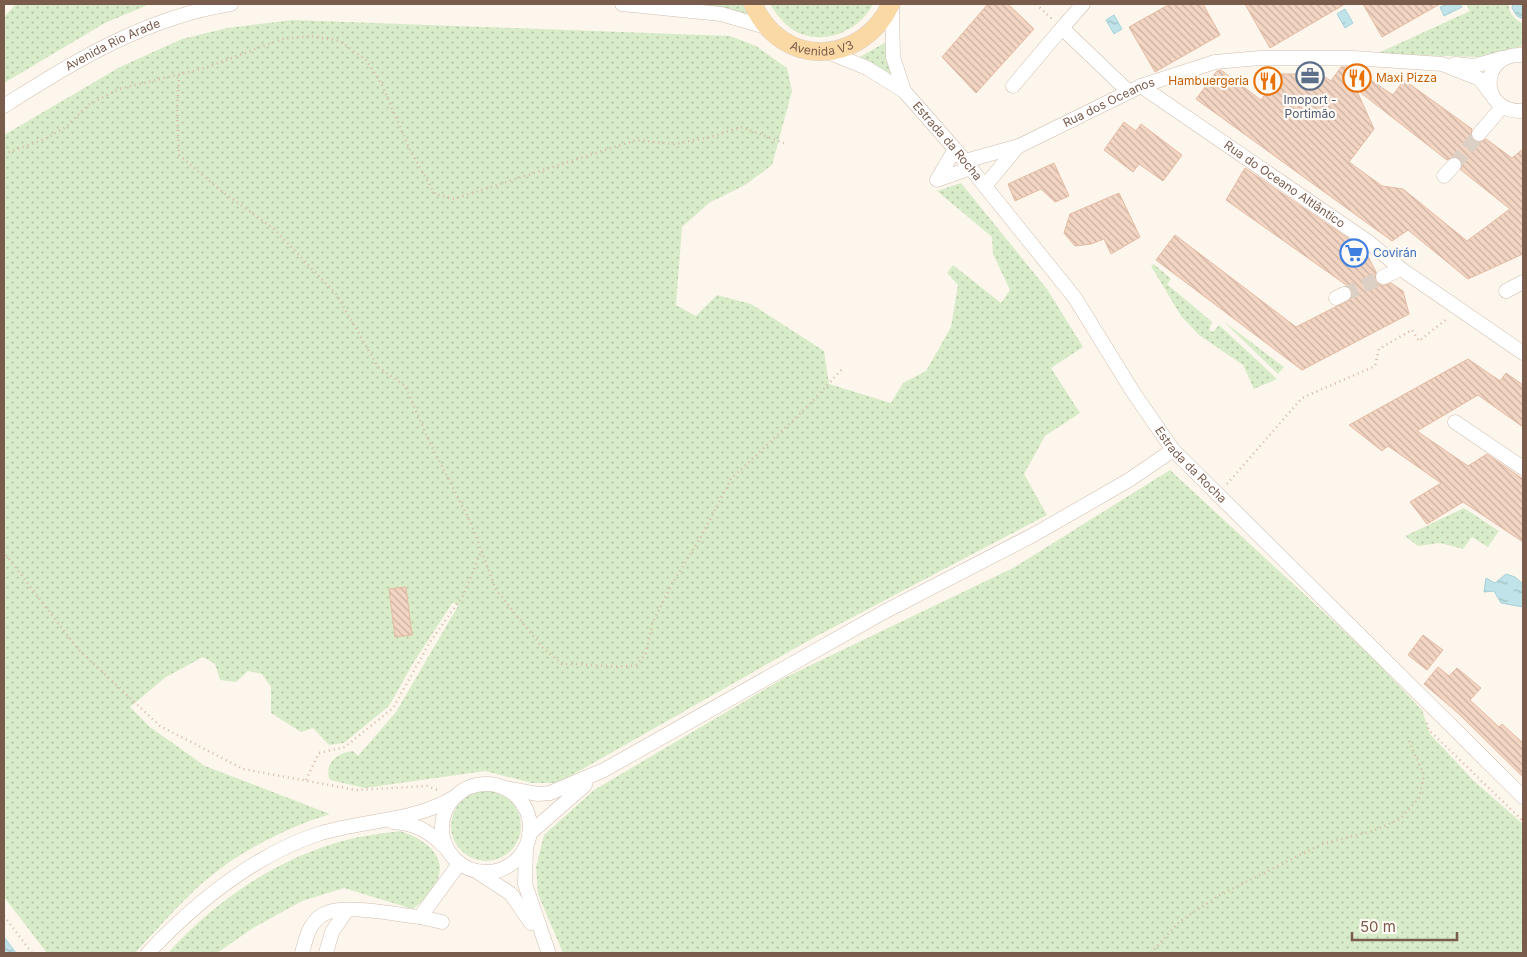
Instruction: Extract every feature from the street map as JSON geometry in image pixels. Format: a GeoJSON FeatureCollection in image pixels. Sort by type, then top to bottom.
{"type":"FeatureCollection","features":[{"type":"Feature","properties":{"kind":"main road","name":"Avenida V3"},"geometry":{"type":"LineString","coordinates":[[753,4],[766,27],[791,45],[805,50],[828,52],[851,46],[864,38],[876,28],[891,4]]}},
{"type":"Feature","properties":{"kind":"street"},"geometry":{"type":"LineString","coordinates":[[166,19],[186,4]]}},
{"type":"Feature","properties":{"kind":"street","name":"Avenida Rio Arade"},"geometry":{"type":"LineString","coordinates":[[4,106],[57,72],[131,34],[166,19],[231,4]]}},
{"type":"Feature","properties":{"kind":"street"},"geometry":{"type":"LineString","coordinates":[[622,4],[641,4],[721,14],[766,27]]}},
{"type":"Feature","properties":{"kind":"street","name":"Estrada da Rocha"},"geometry":{"type":"LineString","coordinates":[[891,4],[893,57],[904,91]]}},
{"type":"Feature","properties":{"kind":"street"},"geometry":{"type":"LineString","coordinates":[[1013,86],[1083,4]]}},
{"type":"Feature","properties":{"kind":"street","name":"Rua do Oceano Altlântico"},"geometry":{"type":"LineString","coordinates":[[1062,28],[1135,89],[1370,243],[1401,269],[1523,353]]}},
{"type":"Feature","properties":{"kind":"street","name":"Estrada da Rocha"},"geometry":{"type":"LineString","coordinates":[[828,52],[873,72],[904,91],[955,149],[1075,298],[1133,392],[1173,450],[1523,797]]}},
{"type":"Feature","properties":{"kind":"street"},"geometry":{"type":"LineString","coordinates":[[1442,64],[1474,66],[1508,56],[1523,55]]}},
{"type":"Feature","properties":{"kind":"street"},"geometry":{"type":"LineString","coordinates":[[1491,94],[1490,75],[1495,66],[1508,56]]}},
{"type":"Feature","properties":{"kind":"street","name":"Rua dos Oceanos"},"geometry":{"type":"LineString","coordinates":[[1019,146],[1135,89],[1215,62],[1260,58],[1353,58],[1442,64],[1480,79],[1502,107]]}},
{"type":"Feature","properties":{"kind":"street"},"geometry":{"type":"LineString","coordinates":[[1479,134],[1502,107],[1513,112],[1523,111]]}},
{"type":"Feature","properties":{"kind":"street"},"geometry":{"type":"LineString","coordinates":[[955,149],[937,180],[968,165],[1019,146]]}},
{"type":"Feature","properties":{"kind":"street"},"geometry":{"type":"LineString","coordinates":[[985,186],[1009,155],[1019,146]]}},
{"type":"Feature","properties":{"kind":"street"},"geometry":{"type":"LineString","coordinates":[[1444,176],[1454,165]]}},
{"type":"Feature","properties":{"kind":"street"},"geometry":{"type":"LineString","coordinates":[[1383,277],[1401,269]]}},
{"type":"Feature","properties":{"kind":"street"},"geometry":{"type":"LineString","coordinates":[[1506,291],[1523,282]]}},
{"type":"Feature","properties":{"kind":"street"},"geometry":{"type":"LineString","coordinates":[[1455,422],[1523,468]]}},
{"type":"Feature","properties":{"kind":"street"},"geometry":{"type":"LineString","coordinates":[[148,953],[166,934],[222,886],[268,857],[317,834],[432,808],[447,795],[477,785],[495,785],[529,793],[550,793],[604,770],[884,612],[1036,534],[1129,480],[1173,450]]}},
{"type":"Feature","properties":{"kind":"street"},"geometry":{"type":"LineString","coordinates":[[476,871],[494,872],[511,864],[524,851],[528,838],[569,797],[604,770]]}},
{"type":"Feature","properties":{"kind":"street"},"geometry":{"type":"LineString","coordinates":[[504,788],[512,793],[524,807],[530,824],[525,856],[525,884],[548,952]]}},
{"type":"Feature","properties":{"kind":"street"},"geometry":{"type":"LineString","coordinates":[[447,795],[442,823],[443,841],[447,850]]}},
{"type":"Feature","properties":{"kind":"street"},"geometry":{"type":"LineString","coordinates":[[377,821],[410,823],[429,833],[459,864],[476,871],[511,894],[522,908],[548,952]]}},
{"type":"Feature","properties":{"kind":"street"},"geometry":{"type":"LineString","coordinates":[[420,917],[459,864]]}},
{"type":"Feature","properties":{"kind":"street"},"geometry":{"type":"LineString","coordinates":[[326,953],[332,932],[347,910]]}},
{"type":"Feature","properties":{"kind":"street"},"geometry":{"type":"LineString","coordinates":[[302,953],[307,934],[316,921],[325,913],[347,910],[420,917],[442,922]]}},
{"type":"Feature","properties":{"kind":"path"},"geometry":{"type":"LineString","coordinates":[[1036,4],[1062,28]]}},
{"type":"Feature","properties":{"kind":"path"},"geometry":{"type":"LineString","coordinates":[[4,154],[66,128],[88,105],[118,89],[205,68],[282,39],[311,36],[340,41],[366,61],[382,85],[410,150],[435,194],[454,200],[636,140],[674,144],[711,137],[741,127],[784,143]]}},
{"type":"Feature","properties":{"kind":"path"},"geometry":{"type":"LineString","coordinates":[[179,75],[177,111],[179,155],[220,190],[274,229],[336,294],[378,367],[405,386],[429,441],[471,523],[480,553],[496,590],[543,648],[562,664],[587,663],[620,668],[636,665],[646,653],[652,624],[672,584],[702,535],[731,479],[808,406],[844,366]]}},
{"type":"Feature","properties":{"kind":"path"},"geometry":{"type":"LineString","coordinates":[[1217,495],[1302,398],[1375,366],[1379,349],[1412,330],[1419,341],[1460,309]]}},
{"type":"Feature","properties":{"kind":"path"},"geometry":{"type":"LineString","coordinates":[[306,780],[319,753],[345,747],[393,708],[430,642],[464,594],[480,553]]}},
{"type":"Feature","properties":{"kind":"path"},"geometry":{"type":"LineString","coordinates":[[6,555],[78,649],[160,726],[243,769],[356,790],[427,786],[447,795]]}},
{"type":"Feature","properties":{"kind":"path"},"geometry":{"type":"LineString","coordinates":[[1151,953],[1179,922],[1218,896],[1322,844],[1373,831],[1400,818],[1419,798],[1424,775],[1409,741]]}},
{"type":"Feature","properties":{"kind":"path"},"geometry":{"type":"LineString","coordinates":[[4,916],[32,953]]}},
{"type":"Feature","properties":{"kind":"green space"},"geometry":{"type":"Polygon","coordinates":[[[16,4],[150,4],[105,23],[4,83],[4,17],[16,4]]]}},
{"type":"Feature","properties":{"kind":"green space"},"geometry":{"type":"Polygon","coordinates":[[[687,4],[749,4],[753,16],[730,9],[687,4]]]}},
{"type":"Feature","properties":{"kind":"green space"},"geometry":{"type":"Polygon","coordinates":[[[770,4],[873,4],[867,14],[849,29],[827,37],[816,37],[804,35],[793,30],[780,18],[770,4]]]}},
{"type":"Feature","properties":{"kind":"green space"},"geometry":{"type":"Polygon","coordinates":[[[1466,4],[1509,4],[1511,13],[1523,24],[1523,46],[1478,57],[1376,54],[1470,11],[1466,4]]]}},
{"type":"Feature","properties":{"kind":"green space"},"geometry":{"type":"Polygon","coordinates":[[[293,20],[730,36],[756,46],[787,68],[792,91],[772,165],[745,185],[709,203],[682,227],[676,305],[696,316],[717,295],[751,304],[824,351],[829,384],[891,403],[903,383],[926,371],[951,327],[958,285],[947,273],[953,265],[1001,303],[1010,290],[993,254],[992,237],[937,191],[961,183],[1047,289],[1083,347],[1051,368],[1080,413],[1045,436],[1024,474],[1047,515],[815,637],[558,783],[532,783],[485,771],[365,788],[330,780],[328,774],[333,760],[337,756],[353,751],[358,756],[396,712],[458,606],[453,602],[412,665],[389,706],[344,743],[329,745],[313,728],[301,732],[271,713],[271,687],[262,674],[248,671],[236,682],[220,680],[215,664],[203,657],[166,677],[130,707],[150,727],[205,766],[330,814],[294,827],[259,844],[210,876],[165,920],[135,953],[47,953],[4,897],[4,135],[120,67],[182,39],[227,28],[293,20]]]}},
{"type":"Feature","properties":{"kind":"green space"},"geometry":{"type":"Polygon","coordinates":[[[888,41],[896,80],[856,59],[888,41]]]}},
{"type":"Feature","properties":{"kind":"green space"},"geometry":{"type":"Polygon","coordinates":[[[1154,264],[1171,279],[1167,284],[1212,322],[1209,330],[1213,332],[1219,325],[1277,379],[1254,389],[1243,365],[1199,335],[1181,316],[1151,266],[1154,264]]]}},
{"type":"Feature","properties":{"kind":"green space"},"geometry":{"type":"Polygon","coordinates":[[[1223,321],[1284,367],[1278,374],[1223,321]]]}},
{"type":"Feature","properties":{"kind":"green space"},"geometry":{"type":"Polygon","coordinates":[[[1170,470],[1371,656],[1422,710],[1430,734],[1474,781],[1523,824],[1523,953],[563,953],[538,894],[536,867],[544,835],[594,790],[784,678],[1013,568],[1170,470]]]}},
{"type":"Feature","properties":{"kind":"green space"},"geometry":{"type":"Polygon","coordinates":[[[1464,508],[1499,531],[1488,547],[1472,537],[1463,549],[1440,543],[1418,546],[1405,536],[1464,508]]]}},
{"type":"Feature","properties":{"kind":"green space"},"geometry":{"type":"Polygon","coordinates":[[[486,791],[499,794],[511,801],[518,813],[521,826],[518,839],[511,851],[499,858],[486,861],[473,858],[461,851],[454,839],[451,826],[454,813],[461,801],[473,794],[486,791]]]}},
{"type":"Feature","properties":{"kind":"green space"},"geometry":{"type":"Polygon","coordinates":[[[400,831],[428,846],[436,855],[439,864],[439,875],[435,886],[413,909],[344,888],[302,901],[253,928],[217,953],[168,953],[203,918],[264,874],[309,852],[332,844],[400,831]]]}},
{"type":"Feature","properties":{"kind":"water"},"geometry":{"type":"Polygon","coordinates":[[[1448,4],[1460,4],[1462,7],[1444,16],[1440,7],[1448,4]]]}},
{"type":"Feature","properties":{"kind":"water"},"geometry":{"type":"Polygon","coordinates":[[[1513,4],[1523,4],[1523,19],[1517,16],[1512,8],[1513,4]]]}},
{"type":"Feature","properties":{"kind":"water"},"geometry":{"type":"Polygon","coordinates":[[[1345,9],[1353,23],[1345,28],[1337,14],[1345,9]]]}},
{"type":"Feature","properties":{"kind":"water"},"geometry":{"type":"Polygon","coordinates":[[[1114,15],[1122,29],[1114,34],[1106,20],[1114,15]]]}},
{"type":"Feature","properties":{"kind":"water"},"geometry":{"type":"Polygon","coordinates":[[[1506,574],[1515,577],[1522,583],[1523,607],[1501,603],[1494,591],[1484,592],[1486,578],[1495,583],[1506,574]]]}},
{"type":"Feature","properties":{"kind":"water"},"geometry":{"type":"Polygon","coordinates":[[[4,937],[16,953],[4,953],[4,937]]]}},
{"type":"Feature","properties":{"kind":"building"},"geometry":{"type":"Polygon","coordinates":[[[988,4],[1008,4],[1034,29],[976,93],[942,57],[988,4]]]}},
{"type":"Feature","properties":{"kind":"building"},"geometry":{"type":"Polygon","coordinates":[[[1170,4],[1203,4],[1220,35],[1155,72],[1129,27],[1170,4]]]}},
{"type":"Feature","properties":{"kind":"building"},"geometry":{"type":"Polygon","coordinates":[[[1245,4],[1345,4],[1270,48],[1245,4]]]}},
{"type":"Feature","properties":{"kind":"building"},"geometry":{"type":"Polygon","coordinates":[[[1363,4],[1440,4],[1382,37],[1363,4]]]}},
{"type":"Feature","properties":{"kind":"building"},"geometry":{"type":"Polygon","coordinates":[[[1341,67],[1351,67],[1393,95],[1404,80],[1472,129],[1471,136],[1474,141],[1481,142],[1486,139],[1512,158],[1523,149],[1523,254],[1468,279],[1408,230],[1392,241],[1196,99],[1217,71],[1221,70],[1261,100],[1280,74],[1320,74],[1331,81],[1341,67]],[[1356,89],[1374,129],[1349,162],[1382,186],[1403,189],[1467,241],[1510,209],[1461,170],[1462,163],[1459,158],[1452,157],[1447,160],[1356,89]]]}},
{"type":"Feature","properties":{"kind":"building"},"geometry":{"type":"Polygon","coordinates":[[[1124,122],[1136,131],[1141,124],[1182,155],[1163,181],[1139,164],[1133,172],[1104,150],[1124,122]]]}},
{"type":"Feature","properties":{"kind":"building"},"geometry":{"type":"Polygon","coordinates":[[[1054,163],[1069,196],[1055,202],[1041,189],[1015,201],[1008,184],[1054,163]]]}},
{"type":"Feature","properties":{"kind":"building"},"geometry":{"type":"Polygon","coordinates":[[[1245,168],[1364,249],[1376,272],[1375,281],[1382,286],[1391,283],[1403,291],[1409,314],[1302,370],[1156,260],[1175,235],[1296,327],[1351,299],[1353,294],[1349,287],[1226,200],[1245,168]]]}},
{"type":"Feature","properties":{"kind":"building"},"geometry":{"type":"Polygon","coordinates":[[[1119,193],[1140,237],[1111,254],[1104,239],[1091,244],[1075,246],[1064,233],[1070,214],[1119,193]]]}},
{"type":"Feature","properties":{"kind":"building"},"geometry":{"type":"Polygon","coordinates":[[[1468,359],[1500,381],[1506,373],[1523,385],[1523,427],[1478,395],[1417,431],[1468,466],[1487,454],[1523,479],[1523,542],[1463,502],[1427,524],[1410,502],[1441,483],[1388,446],[1382,451],[1349,425],[1468,359]]]}},
{"type":"Feature","properties":{"kind":"building"},"geometry":{"type":"Polygon","coordinates":[[[406,587],[412,635],[395,637],[389,589],[406,587]]]}},
{"type":"Feature","properties":{"kind":"building"},"geometry":{"type":"Polygon","coordinates":[[[1423,635],[1443,650],[1427,670],[1408,655],[1423,635]]]}},
{"type":"Feature","properties":{"kind":"building"},"geometry":{"type":"Polygon","coordinates":[[[1438,667],[1449,676],[1457,668],[1481,688],[1470,700],[1499,727],[1502,724],[1523,743],[1523,777],[1459,714],[1424,684],[1438,667]]]}},
{"type":"Feature","properties":{"kind":"tunnel"},"geometry":{"type":"LineString","coordinates":[[1454,165],[1479,134]]}},
{"type":"Feature","properties":{"kind":"tunnel"},"geometry":{"type":"LineString","coordinates":[[1344,294],[1383,277]]}},
{"type":"Feature","properties":{"kind":"place","name":"Imoport - Portimão"},"geometry":{"type":"Point","coordinates":[1310,76]}},
{"type":"Feature","properties":{"kind":"place","name":"Maxi Pizza"},"geometry":{"type":"Point","coordinates":[1357,78]}},
{"type":"Feature","properties":{"kind":"place","name":"Hambuergeria"},"geometry":{"type":"Point","coordinates":[1268,81]}},
{"type":"Feature","properties":{"kind":"place","name":"Covirán"},"geometry":{"type":"Point","coordinates":[1354,253]}}]}
